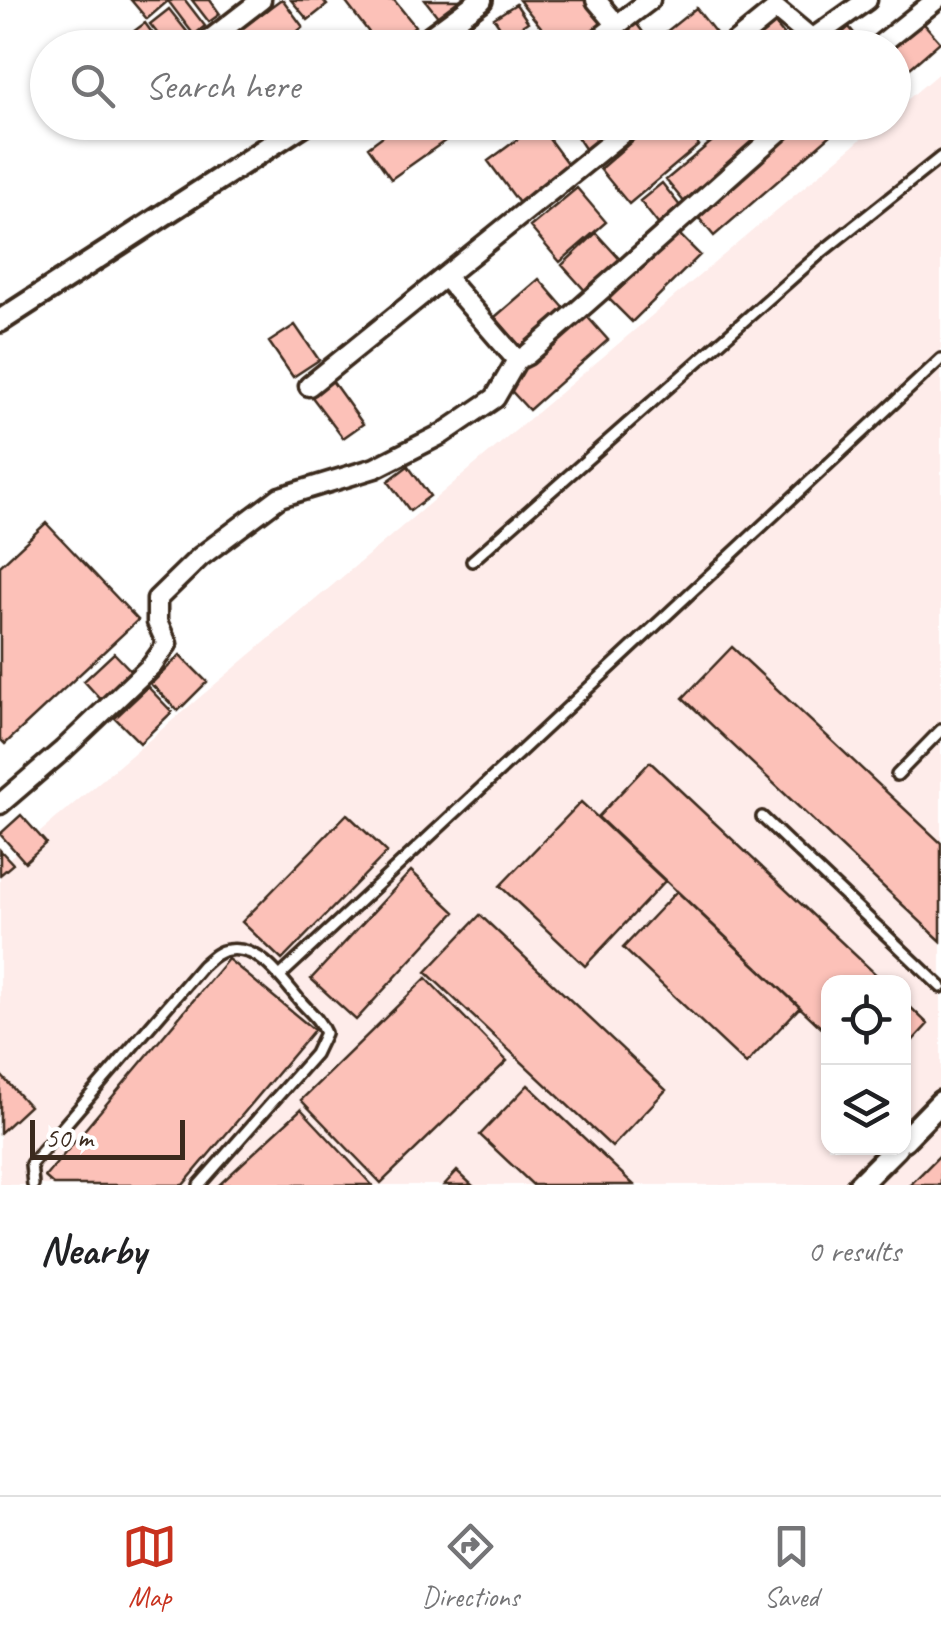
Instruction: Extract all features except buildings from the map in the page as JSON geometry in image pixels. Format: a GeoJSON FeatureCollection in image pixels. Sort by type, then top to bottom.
{"type":"FeatureCollection","features":[{"type":"Feature","properties":{"kind":"street"},"geometry":{"type":"LineString","coordinates":[[222,30],[261,0]]}},
{"type":"Feature","properties":{"kind":"street"},"geometry":{"type":"LineString","coordinates":[[596,0],[618,25]]}},
{"type":"Feature","properties":{"kind":"street"},"geometry":{"type":"LineString","coordinates":[[611,30],[650,0]]}},
{"type":"Feature","properties":{"kind":"street"},"geometry":{"type":"LineString","coordinates":[[825,30],[867,0]]}},
{"type":"Feature","properties":{"kind":"street"},"geometry":{"type":"LineString","coordinates":[[898,30],[936,0]]}},
{"type":"Feature","properties":{"kind":"street"},"geometry":{"type":"LineString","coordinates":[[438,30],[472,3]]}},
{"type":"Feature","properties":{"kind":"street"},"geometry":{"type":"LineString","coordinates":[[750,30],[776,9],[801,30]]}},
{"type":"Feature","properties":{"kind":"street"},"geometry":{"type":"LineString","coordinates":[[0,321],[280,140]]}},
{"type":"Feature","properties":{"kind":"street"},"geometry":{"type":"LineString","coordinates":[[309,386],[614,140]]}},
{"type":"Feature","properties":{"kind":"street"},"geometry":{"type":"LineString","coordinates":[[0,804],[64,750],[152,666],[166,644],[157,622],[157,599],[200,557],[280,498],[375,468],[442,434],[495,398],[517,360],[654,246],[770,140]]}},
{"type":"Feature","properties":{"kind":"street"},"geometry":{"type":"LineString","coordinates":[[445,276],[517,360]]}},
{"type":"Feature","properties":{"kind":"street"},"geometry":{"type":"LineString","coordinates":[[911,1133],[941,1102]]}},
{"type":"Feature","properties":{"kind":"street"},"geometry":{"type":"LineString","coordinates":[[859,1185],[889,1155]]}},
{"type":"Feature","properties":{"kind":"lane"},"geometry":{"type":"LineString","coordinates":[[472,561],[823,251],[941,157]]}},
{"type":"Feature","properties":{"kind":"lane"},"geometry":{"type":"LineString","coordinates":[[281,975],[941,359]]}},
{"type":"Feature","properties":{"kind":"lane"},"geometry":{"type":"LineString","coordinates":[[897,776],[941,730]]}},
{"type":"Feature","properties":{"kind":"lane"},"geometry":{"type":"LineString","coordinates":[[762,818],[941,987]]}},
{"type":"Feature","properties":{"kind":"lane"},"geometry":{"type":"LineString","coordinates":[[33,1185],[31,1164],[210,959],[231,949],[250,952],[281,975],[318,1018],[325,1033],[315,1054],[199,1185]]}},
{"type":"Feature","properties":{"kind":"shaded area"},"geometry":{"type":"Polygon","coordinates":[[[941,71],[941,1185],[0,1185],[0,866],[860,140],[911,140],[911,97],[941,71]]]}}]}
